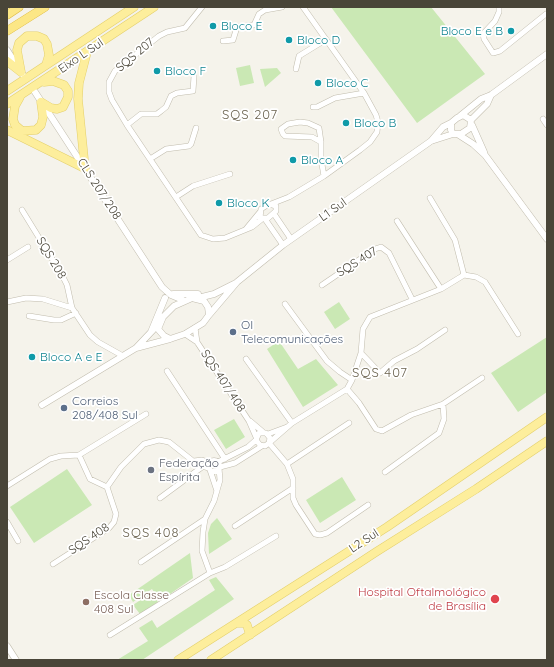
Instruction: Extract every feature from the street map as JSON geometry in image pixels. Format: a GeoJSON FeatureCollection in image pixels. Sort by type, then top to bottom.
{"type":"FeatureCollection","features":[{"type":"Feature","properties":{"kind":"highway"},"geometry":{"type":"LineString","coordinates":[[7,15],[19,7]]}},
{"type":"Feature","properties":{"kind":"highway"},"geometry":{"type":"LineString","coordinates":[[7,31],[45,7]]}},
{"type":"Feature","properties":{"kind":"main road","name":"Eixo L Sul"},"geometry":{"type":"LineString","coordinates":[[7,90],[134,7]]}},
{"type":"Feature","properties":{"kind":"main road","name":"Eixo L Sul"},"geometry":{"type":"LineString","coordinates":[[7,104],[43,82],[154,7]]}},
{"type":"Feature","properties":{"kind":"main road"},"geometry":{"type":"LineString","coordinates":[[22,74],[17,50],[20,43],[27,36],[37,36],[44,39],[47,44],[48,55],[46,65]]}},
{"type":"Feature","properties":{"kind":"main road"},"geometry":{"type":"LineString","coordinates":[[85,168],[78,99],[79,83],[87,52]]}},
{"type":"Feature","properties":{"kind":"main road"},"geometry":{"type":"LineString","coordinates":[[7,61],[22,74]]}},
{"type":"Feature","properties":{"kind":"main road"},"geometry":{"type":"LineString","coordinates":[[41,102],[51,108],[57,109],[63,107],[68,97],[68,91],[64,85],[53,81],[43,82]]}},
{"type":"Feature","properties":{"kind":"main road"},"geometry":{"type":"LineString","coordinates":[[20,97],[15,106],[13,119],[22,131],[36,130],[41,125],[43,117],[41,102]]}},
{"type":"Feature","properties":{"kind":"main road"},"geometry":{"type":"LineString","coordinates":[[7,130],[85,168]]}},
{"type":"Feature","properties":{"kind":"main road","name":"L2 Sul"},"geometry":{"type":"LineString","coordinates":[[178,660],[387,527],[547,417]]}},
{"type":"Feature","properties":{"kind":"main road","name":"L2 Sul"},"geometry":{"type":"LineString","coordinates":[[211,660],[381,548],[476,489],[547,441]]}},
{"type":"Feature","properties":{"kind":"main road"},"geometry":{"type":"LineString","coordinates":[[387,527],[388,535],[396,539]]}},
{"type":"Feature","properties":{"kind":"main road"},"geometry":{"type":"LineString","coordinates":[[372,536],[379,540],[381,548]]}},
{"type":"Feature","properties":{"kind":"main road"},"geometry":{"type":"LineString","coordinates":[[255,612],[256,620],[264,626]]}},
{"type":"Feature","properties":{"kind":"main road"},"geometry":{"type":"LineString","coordinates":[[237,623],[247,625],[250,635]]}},
{"type":"Feature","properties":{"kind":"street","name":"SQS 207"},"geometry":{"type":"LineString","coordinates":[[202,7],[185,28],[159,36],[115,71],[109,82],[109,92],[126,125],[201,235],[212,240],[225,238],[274,214]]}},
{"type":"Feature","properties":{"kind":"street"},"geometry":{"type":"LineString","coordinates":[[223,41],[233,40],[237,27],[254,25],[259,14],[265,10],[282,7]]}},
{"type":"Feature","properties":{"kind":"street"},"geometry":{"type":"LineString","coordinates":[[271,204],[289,197],[324,176],[360,150],[376,135],[378,122],[364,93],[303,7]]}},
{"type":"Feature","properties":{"kind":"street"},"geometry":{"type":"LineString","coordinates":[[499,7],[499,15],[483,34],[484,39],[493,53],[497,53],[546,14]]}},
{"type":"Feature","properties":{"kind":"street"},"geometry":{"type":"LineString","coordinates":[[296,69],[299,56],[325,40]]}},
{"type":"Feature","properties":{"kind":"street"},"geometry":{"type":"LineString","coordinates":[[7,50],[22,74]]}},
{"type":"Feature","properties":{"kind":"street"},"geometry":{"type":"LineString","coordinates":[[547,54],[491,95],[481,99],[451,123],[451,130],[456,135],[473,144],[485,155],[547,239]]}},
{"type":"Feature","properties":{"kind":"street"},"geometry":{"type":"LineString","coordinates":[[126,125],[141,114],[157,114],[166,107],[171,96],[177,92],[193,91],[194,76]]}},
{"type":"Feature","properties":{"kind":"street","name":"CLS 207/208"},"geometry":{"type":"LineString","coordinates":[[35,92],[162,287],[168,311]]}},
{"type":"Feature","properties":{"kind":"street"},"geometry":{"type":"LineString","coordinates":[[313,107],[317,107],[331,99],[364,93]]}},
{"type":"Feature","properties":{"kind":"street"},"geometry":{"type":"LineString","coordinates":[[456,135],[465,132],[471,122],[487,104],[491,95]]}},
{"type":"Feature","properties":{"kind":"street"},"geometry":{"type":"LineString","coordinates":[[460,116],[466,116],[471,122],[485,155]]}},
{"type":"Feature","properties":{"kind":"street"},"geometry":{"type":"LineString","coordinates":[[543,120],[547,125]]}},
{"type":"Feature","properties":{"kind":"street"},"geometry":{"type":"LineString","coordinates":[[319,128],[314,125],[300,122],[284,126],[282,129],[285,136],[312,137],[321,142]]}},
{"type":"Feature","properties":{"kind":"street","name":"L1 Sul"},"geometry":{"type":"LineString","coordinates":[[170,339],[185,334],[195,328],[209,315],[237,282],[283,245],[431,141],[443,127],[451,123]]}},
{"type":"Feature","properties":{"kind":"street"},"geometry":{"type":"LineString","coordinates":[[150,159],[166,149],[189,146],[196,128]]}},
{"type":"Feature","properties":{"kind":"street"},"geometry":{"type":"LineString","coordinates":[[319,128],[321,159],[324,176]]}},
{"type":"Feature","properties":{"kind":"street"},"geometry":{"type":"LineString","coordinates":[[312,137],[319,128]]}},
{"type":"Feature","properties":{"kind":"street","name":"L1 Sul"},"geometry":{"type":"LineString","coordinates":[[431,141],[456,135]]}},
{"type":"Feature","properties":{"kind":"street"},"geometry":{"type":"LineString","coordinates":[[176,197],[192,186],[230,174]]}},
{"type":"Feature","properties":{"kind":"street"},"geometry":{"type":"LineString","coordinates":[[289,197],[277,208],[274,214],[291,239]]}},
{"type":"Feature","properties":{"kind":"street"},"geometry":{"type":"LineString","coordinates":[[430,198],[455,240],[464,276]]}},
{"type":"Feature","properties":{"kind":"street","name":"SQS 207"},"geometry":{"type":"LineString","coordinates":[[246,229],[264,205],[271,204]]}},
{"type":"Feature","properties":{"kind":"street"},"geometry":{"type":"LineString","coordinates":[[271,204],[277,208]]}},
{"type":"Feature","properties":{"kind":"street","name":"SQS 208"},"geometry":{"type":"LineString","coordinates":[[22,210],[62,275],[67,285],[72,308],[92,338],[123,356]]}},
{"type":"Feature","properties":{"kind":"street"},"geometry":{"type":"LineString","coordinates":[[260,212],[259,217],[264,219],[283,245]]}},
{"type":"Feature","properties":{"kind":"street"},"geometry":{"type":"LineString","coordinates":[[397,221],[441,289]]}},
{"type":"Feature","properties":{"kind":"street","name":"SQS 208"},"geometry":{"type":"LineString","coordinates":[[7,260],[28,247]]}},
{"type":"Feature","properties":{"kind":"street","name":"SQS 407"},"geometry":{"type":"LineString","coordinates":[[322,285],[375,249],[381,247],[389,253],[412,300]]}},
{"type":"Feature","properties":{"kind":"street"},"geometry":{"type":"LineString","coordinates":[[219,465],[231,465],[269,443],[290,425],[346,389],[352,380],[361,353],[363,329],[368,320],[375,314],[441,289],[464,276],[476,277],[485,282],[518,334]]}},
{"type":"Feature","properties":{"kind":"street","name":"L1 Sul"},"geometry":{"type":"LineString","coordinates":[[183,300],[214,294],[237,282]]}},
{"type":"Feature","properties":{"kind":"street","name":"CLS 207/208"},"geometry":{"type":"LineString","coordinates":[[162,287],[171,294],[183,300]]}},
{"type":"Feature","properties":{"kind":"street"},"geometry":{"type":"LineString","coordinates":[[171,294],[214,294]]}},
{"type":"Feature","properties":{"kind":"street"},"geometry":{"type":"LineString","coordinates":[[7,302],[26,298],[43,299],[72,308]]}},
{"type":"Feature","properties":{"kind":"street"},"geometry":{"type":"LineString","coordinates":[[151,332],[165,298]]}},
{"type":"Feature","properties":{"kind":"street"},"geometry":{"type":"LineString","coordinates":[[198,298],[207,304],[209,315]]}},
{"type":"Feature","properties":{"kind":"street"},"geometry":{"type":"LineString","coordinates":[[42,405],[136,348],[168,311],[183,300]]}},
{"type":"Feature","properties":{"kind":"street"},"geometry":{"type":"LineString","coordinates":[[285,304],[327,361],[352,380]]}},
{"type":"Feature","properties":{"kind":"street"},"geometry":{"type":"LineString","coordinates":[[29,316],[61,320],[76,313]]}},
{"type":"Feature","properties":{"kind":"street"},"geometry":{"type":"LineString","coordinates":[[159,323],[158,329],[161,334],[170,339]]}},
{"type":"Feature","properties":{"kind":"street","name":"SQS 407/408"},"geometry":{"type":"LineString","coordinates":[[195,328],[197,342]]}},
{"type":"Feature","properties":{"kind":"street"},"geometry":{"type":"LineString","coordinates":[[361,353],[380,373],[394,361],[445,330]]}},
{"type":"Feature","properties":{"kind":"street","name":"SQS 407/408"},"geometry":{"type":"LineString","coordinates":[[185,334],[197,342],[249,421],[256,439]]}},
{"type":"Feature","properties":{"kind":"street"},"geometry":{"type":"LineString","coordinates":[[136,348],[170,339]]}},
{"type":"Feature","properties":{"kind":"street"},"geometry":{"type":"LineString","coordinates":[[246,359],[290,425]]}},
{"type":"Feature","properties":{"kind":"street"},"geometry":{"type":"LineString","coordinates":[[167,371],[225,459]]}},
{"type":"Feature","properties":{"kind":"street"},"geometry":{"type":"LineString","coordinates":[[346,389],[359,403],[376,429],[380,431],[387,430],[411,415],[443,404],[482,378]]}},
{"type":"Feature","properties":{"kind":"street"},"geometry":{"type":"LineString","coordinates":[[385,472],[439,433],[444,419],[443,404]]}},
{"type":"Feature","properties":{"kind":"street"},"geometry":{"type":"LineString","coordinates":[[7,486],[50,460],[61,456],[79,455],[146,414]]}},
{"type":"Feature","properties":{"kind":"street","name":"SQS 407/408"},"geometry":{"type":"LineString","coordinates":[[249,421],[265,433]]}},
{"type":"Feature","properties":{"kind":"street"},"geometry":{"type":"LineString","coordinates":[[287,464],[349,423]]}},
{"type":"Feature","properties":{"kind":"street"},"geometry":{"type":"LineString","coordinates":[[194,461],[202,460],[215,471],[225,459],[240,452],[256,439],[259,434],[290,425]]}},
{"type":"Feature","properties":{"kind":"street"},"geometry":{"type":"LineString","coordinates":[[265,433],[270,438],[269,443],[291,471],[296,505],[315,534],[327,533],[368,505]]}},
{"type":"Feature","properties":{"kind":"street"},"geometry":{"type":"LineString","coordinates":[[256,439],[258,444],[262,446]]}},
{"type":"Feature","properties":{"kind":"street"},"geometry":{"type":"LineString","coordinates":[[79,455],[90,479],[107,487],[136,449],[151,441],[159,440],[169,442],[202,467]]}},
{"type":"Feature","properties":{"kind":"street"},"geometry":{"type":"LineString","coordinates":[[240,452],[243,458]]}},
{"type":"Feature","properties":{"kind":"street"},"geometry":{"type":"LineString","coordinates":[[210,573],[202,551],[205,519],[217,491],[220,480],[219,465],[214,460],[210,467],[217,491]]}},
{"type":"Feature","properties":{"kind":"street"},"geometry":{"type":"LineString","coordinates":[[160,498],[202,467],[210,467]]}},
{"type":"Feature","properties":{"kind":"street","name":"SQS 408"},"geometry":{"type":"LineString","coordinates":[[53,564],[109,528],[114,522],[116,514],[107,487]]}},
{"type":"Feature","properties":{"kind":"street"},"geometry":{"type":"LineString","coordinates":[[235,526],[293,488]]}},
{"type":"Feature","properties":{"kind":"street"},"geometry":{"type":"LineString","coordinates":[[140,562],[205,519]]}},
{"type":"Feature","properties":{"kind":"street"},"geometry":{"type":"LineString","coordinates":[[7,522],[18,541]]}},
{"type":"Feature","properties":{"kind":"street"},"geometry":{"type":"LineString","coordinates":[[110,635],[210,573],[225,567],[276,536]]}},
{"type":"Feature","properties":{"kind":"street"},"geometry":{"type":"LineString","coordinates":[[7,646],[16,660]]}},
{"type":"Feature","properties":{"kind":"green space"},"geometry":{"type":"Polygon","coordinates":[[[331,7],[431,7],[485,74],[417,123],[331,7]]]}},
{"type":"Feature","properties":{"kind":"green space"},"geometry":{"type":"Polygon","coordinates":[[[250,65],[254,83],[240,86],[236,68],[250,65]]]}},
{"type":"Feature","properties":{"kind":"green space"},"geometry":{"type":"Polygon","coordinates":[[[277,68],[281,73],[265,87],[260,69],[277,68]]]}},
{"type":"Feature","properties":{"kind":"green space"},"geometry":{"type":"Polygon","coordinates":[[[339,302],[350,319],[335,329],[324,312],[339,302]]]}},
{"type":"Feature","properties":{"kind":"green space"},"geometry":{"type":"Polygon","coordinates":[[[547,337],[547,392],[518,412],[491,373],[547,337]]]}},
{"type":"Feature","properties":{"kind":"green space"},"geometry":{"type":"Polygon","coordinates":[[[279,341],[298,369],[316,359],[338,385],[303,407],[267,349],[279,341]]]}},
{"type":"Feature","properties":{"kind":"green space"},"geometry":{"type":"Polygon","coordinates":[[[234,419],[245,437],[226,449],[214,430],[234,419]]]}},
{"type":"Feature","properties":{"kind":"green space"},"geometry":{"type":"Polygon","coordinates":[[[67,469],[92,505],[34,543],[10,507],[67,469]]]}},
{"type":"Feature","properties":{"kind":"green space"},"geometry":{"type":"Polygon","coordinates":[[[342,477],[356,500],[320,523],[306,500],[342,477]]]}},
{"type":"Feature","properties":{"kind":"green space"},"geometry":{"type":"Polygon","coordinates":[[[217,518],[232,539],[209,554],[208,533],[211,524],[217,518]]]}},
{"type":"Feature","properties":{"kind":"green space"},"geometry":{"type":"Polygon","coordinates":[[[190,553],[193,578],[160,601],[152,589],[133,602],[129,595],[190,553]]]}},
{"type":"Feature","properties":{"kind":"green space"},"geometry":{"type":"Polygon","coordinates":[[[216,577],[234,599],[142,660],[117,660],[148,641],[139,628],[152,620],[157,628],[215,590],[209,580],[216,577]]]}},
{"type":"Feature","properties":{"kind":"green space"},"geometry":{"type":"Polygon","coordinates":[[[151,593],[158,602],[140,614],[133,605],[151,593]]]}},
{"type":"Feature","properties":{"kind":"place","name":"Bloco E"},"geometry":{"type":"Point","coordinates":[213,26]}},
{"type":"Feature","properties":{"kind":"place","name":"Bloco E e B"},"geometry":{"type":"Point","coordinates":[511,31]}},
{"type":"Feature","properties":{"kind":"place","name":"Bloco D"},"geometry":{"type":"Point","coordinates":[289,40]}},
{"type":"Feature","properties":{"kind":"place","name":"Bloco F"},"geometry":{"type":"Point","coordinates":[157,71]}},
{"type":"Feature","properties":{"kind":"place","name":"Bloco C"},"geometry":{"type":"Point","coordinates":[318,83]}},
{"type":"Feature","properties":{"kind":"place","name":"Bloco B"},"geometry":{"type":"Point","coordinates":[346,123]}},
{"type":"Feature","properties":{"kind":"place","name":"Bloco A"},"geometry":{"type":"Point","coordinates":[293,160]}},
{"type":"Feature","properties":{"kind":"place","name":"Bloco K"},"geometry":{"type":"Point","coordinates":[219,203]}},
{"type":"Feature","properties":{"kind":"place","name":"OI Telecomunicações"},"geometry":{"type":"Point","coordinates":[233,332]}},
{"type":"Feature","properties":{"kind":"place","name":"Bloco A e E"},"geometry":{"type":"Point","coordinates":[32,357]}},
{"type":"Feature","properties":{"kind":"place","name":"Correios 208/408 Sul"},"geometry":{"type":"Point","coordinates":[64,408]}},
{"type":"Feature","properties":{"kind":"place","name":"Federação Espírita"},"geometry":{"type":"Point","coordinates":[151,470]}},
{"type":"Feature","properties":{"kind":"place","name":"Hospital Oftalmológico de Brasília"},"geometry":{"type":"Point","coordinates":[495,599]}},
{"type":"Feature","properties":{"kind":"place","name":"Escola Classe 408 Sul"},"geometry":{"type":"Point","coordinates":[86,602]}},
{"type":"Feature","properties":{"kind":"district","name":"SQS 207"},"geometry":{"type":"Point","coordinates":[250,115]}},
{"type":"Feature","properties":{"kind":"district","name":"SQS 407"},"geometry":{"type":"Point","coordinates":[380,373]}},
{"type":"Feature","properties":{"kind":"district","name":"SQS 408"},"geometry":{"type":"Point","coordinates":[151,533]}}]}
